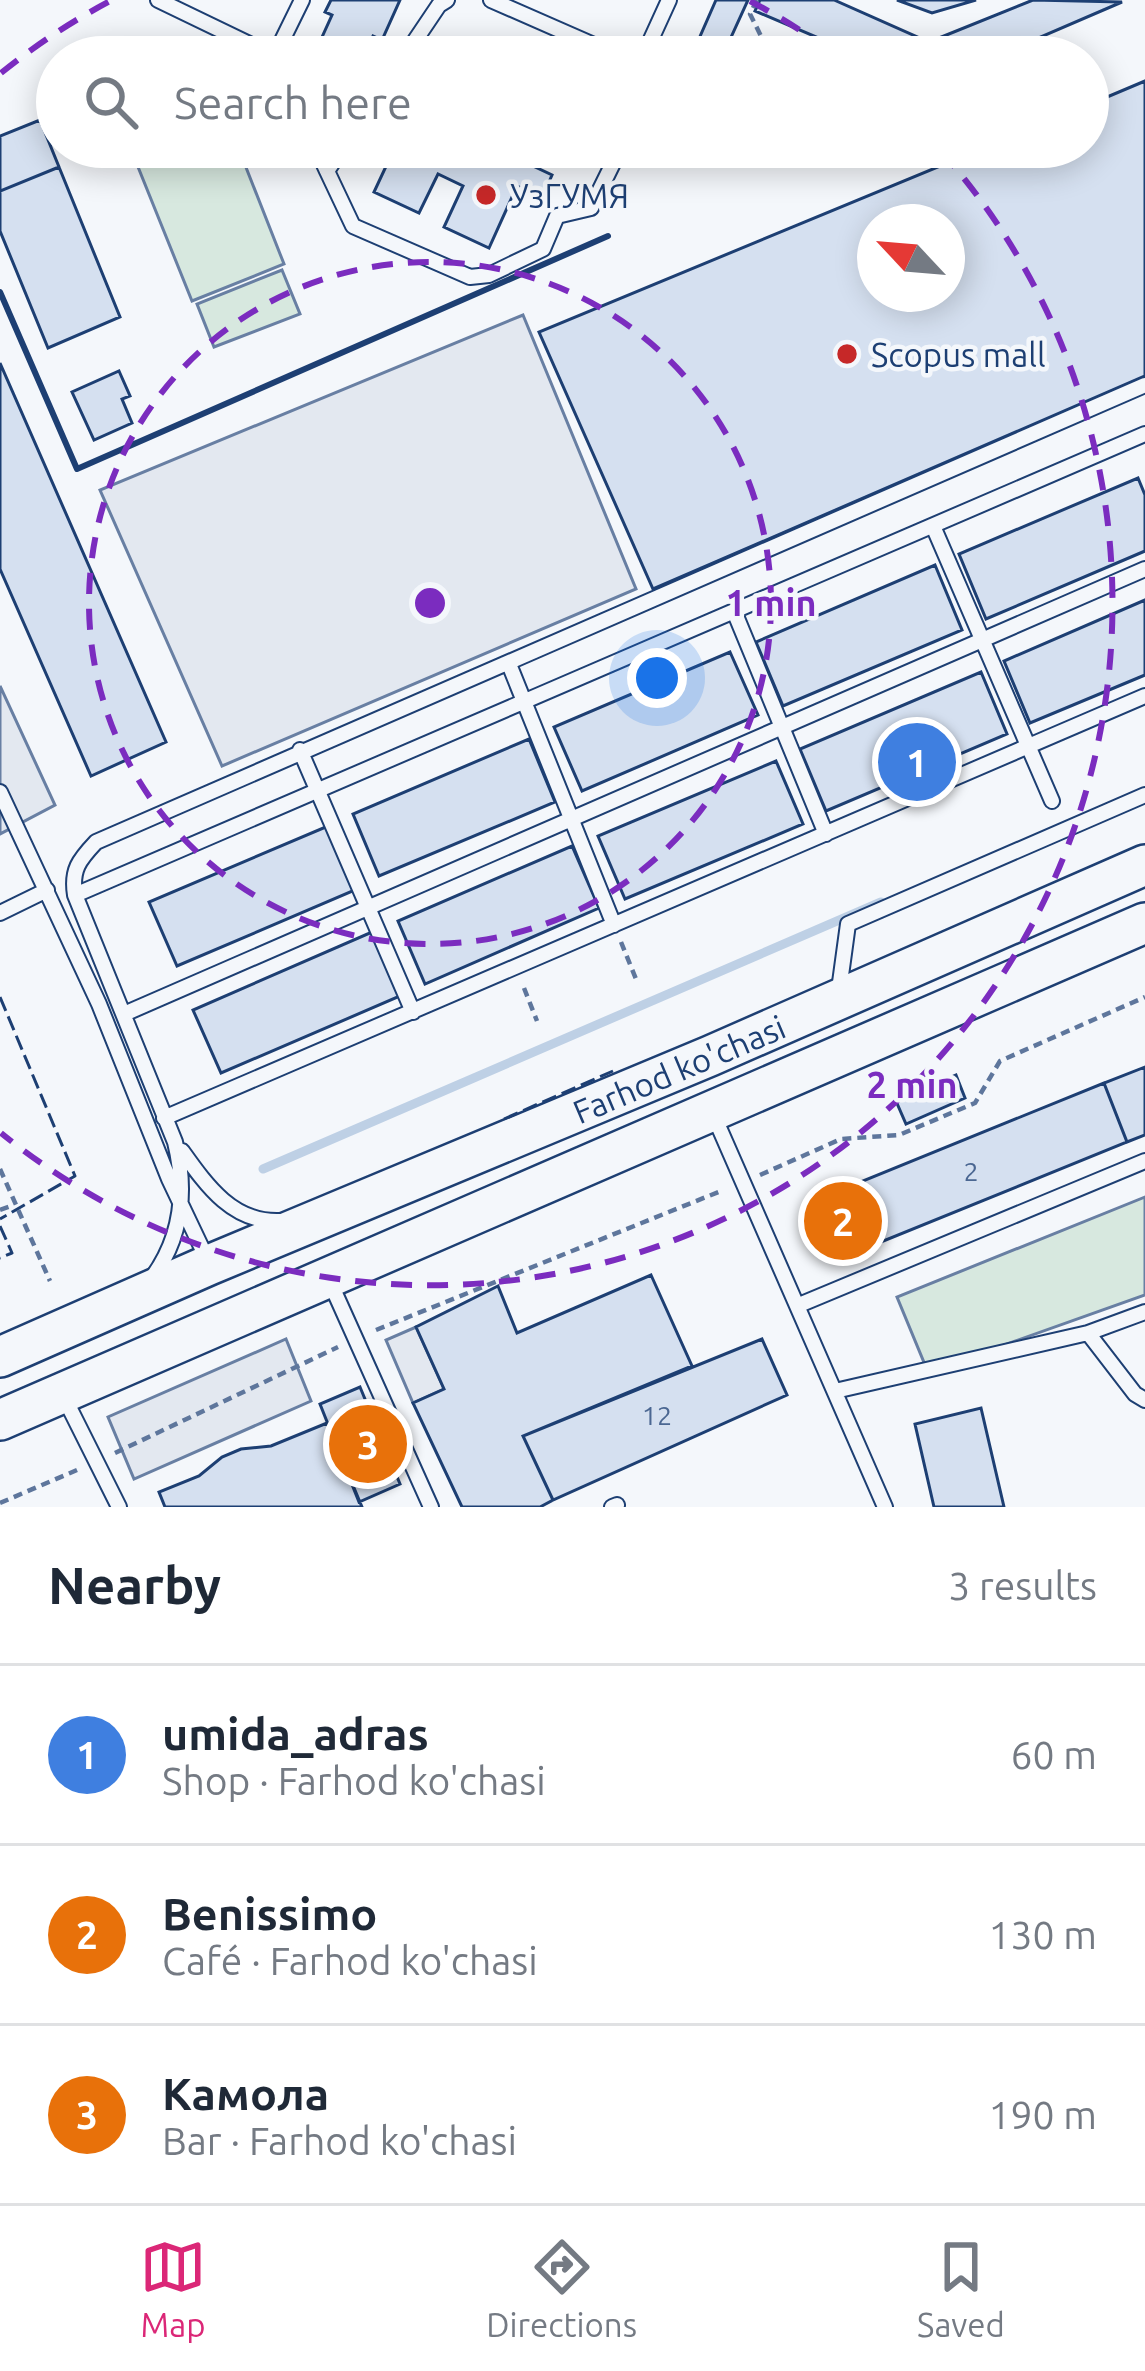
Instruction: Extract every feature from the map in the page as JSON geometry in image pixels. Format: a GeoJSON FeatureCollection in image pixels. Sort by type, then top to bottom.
{"type":"FeatureCollection","features":[{"type":"Feature","properties":{"kind":"main road","name":"Farhod ko'chasi"},"geometry":{"type":"LineString","coordinates":[[0,1357],[1145,865]]}},
{"type":"Feature","properties":{"kind":"main road","name":"Farhod ko'chasi"},"geometry":{"type":"LineString","coordinates":[[0,1420],[1145,923]]}},
{"type":"Feature","properties":{"kind":"main road"},"geometry":{"type":"LineString","coordinates":[[209,1265],[234,1319]]}},
{"type":"Feature","properties":{"kind":"lane"},"geometry":{"type":"LineString","coordinates":[[158,0],[233,36]]}},
{"type":"Feature","properties":{"kind":"lane"},"geometry":{"type":"LineString","coordinates":[[285,36],[302,0]]}},
{"type":"Feature","properties":{"kind":"lane"},"geometry":{"type":"LineString","coordinates":[[418,36],[447,0]]}},
{"type":"Feature","properties":{"kind":"lane"},"geometry":{"type":"LineString","coordinates":[[491,0],[573,36]]}},
{"type":"Feature","properties":{"kind":"lane"},"geometry":{"type":"LineString","coordinates":[[652,36],[668,0]]}},
{"type":"Feature","properties":{"kind":"lane"},"geometry":{"type":"LineString","coordinates":[[326,168],[353,226],[470,277],[489,275],[543,249],[556,216],[591,208],[611,168]]}},
{"type":"Feature","properties":{"kind":"lane"},"geometry":{"type":"LineString","coordinates":[[132,1299],[155,1275],[172,1246],[183,1175],[175,1142],[75,895],[72,875],[96,842],[1145,385]]}},
{"type":"Feature","properties":{"kind":"lane"},"geometry":{"type":"LineString","coordinates":[[75,895],[1141,436],[1145,456]]}},
{"type":"Feature","properties":{"kind":"lane"},"geometry":{"type":"LineString","coordinates":[[933,526],[1052,801]]}},
{"type":"Feature","properties":{"kind":"lane"},"geometry":{"type":"LineString","coordinates":[[124,1014],[1145,569]]}},
{"type":"Feature","properties":{"kind":"lane"},"geometry":{"type":"LineString","coordinates":[[734,611],[826,834]]}},
{"type":"Feature","properties":{"kind":"lane"},"geometry":{"type":"LineString","coordinates":[[509,664],[614,926]]}},
{"type":"Feature","properties":{"kind":"lane"},"geometry":{"type":"LineString","coordinates":[[164,1118],[1145,696]]}},
{"type":"Feature","properties":{"kind":"lane"},"geometry":{"type":"LineString","coordinates":[[301,750],[413,1012]]}},
{"type":"Feature","properties":{"kind":"lane"},"geometry":{"type":"LineString","coordinates":[[0,792],[209,1265]]}},
{"type":"Feature","properties":{"kind":"lane"},"geometry":{"type":"LineString","coordinates":[[838,1000],[848,924],[1145,795]]}},
{"type":"Feature","properties":{"kind":"lane"},"geometry":{"type":"LineString","coordinates":[[0,913],[47,890]]}},
{"type":"Feature","properties":{"kind":"lane"},"geometry":{"type":"LineString","coordinates":[[712,1111],[885,1507]]}},
{"type":"Feature","properties":{"kind":"lane"},"geometry":{"type":"LineString","coordinates":[[175,1142],[198,1174],[240,1215],[259,1222],[322,1221]]}},
{"type":"Feature","properties":{"kind":"lane"},"geometry":{"type":"LineString","coordinates":[[799,1305],[1145,1161]]}},
{"type":"Feature","properties":{"kind":"lane"},"geometry":{"type":"LineString","coordinates":[[328,1278],[431,1507]]}},
{"type":"Feature","properties":{"kind":"lane"},"geometry":{"type":"LineString","coordinates":[[835,1391],[1088,1334],[1145,1312]]}},
{"type":"Feature","properties":{"kind":"lane"},"geometry":{"type":"LineString","coordinates":[[1088,1334],[1135,1394],[1145,1400]]}},
{"type":"Feature","properties":{"kind":"lane"},"geometry":{"type":"LineString","coordinates":[[62,1394],[119,1507]]}},
{"type":"Feature","properties":{"kind":"path"},"geometry":{"type":"LineString","coordinates":[[757,0],[751,14],[761,36]]}},
{"type":"Feature","properties":{"kind":"path"},"geometry":{"type":"LineString","coordinates":[[614,926],[636,979]]}},
{"type":"Feature","properties":{"kind":"path"},"geometry":{"type":"LineString","coordinates":[[516,968],[537,1022]]}},
{"type":"Feature","properties":{"kind":"path"},"geometry":{"type":"LineString","coordinates":[[0,1503],[97,1462],[358,1337],[841,1139],[899,1135],[975,1103],[1000,1061],[1145,997]]}},
{"type":"Feature","properties":{"kind":"path"},"geometry":{"type":"LineString","coordinates":[[0,1169],[50,1281]]}},
{"type":"Feature","properties":{"kind":"path"},"geometry":{"type":"LineString","coordinates":[[0,1210],[14,1205]]}},
{"type":"Feature","properties":{"kind":"shaded area"},"geometry":{"type":"Polygon","coordinates":[[[138,168],[246,168],[284,264],[192,301],[138,168]]]}},
{"type":"Feature","properties":{"kind":"shaded area"},"geometry":{"type":"Polygon","coordinates":[[[282,270],[300,314],[214,347],[197,304],[282,270]]]}},
{"type":"Feature","properties":{"kind":"shaded area"},"geometry":{"type":"Polygon","coordinates":[[[523,315],[636,589],[222,766],[100,490],[523,315]]]}},
{"type":"Feature","properties":{"kind":"shaded area"},"geometry":{"type":"Polygon","coordinates":[[[0,686],[55,805],[0,834],[0,686]]]}},
{"type":"Feature","properties":{"kind":"shaded area"},"geometry":{"type":"Polygon","coordinates":[[[1145,1197],[1145,1295],[928,1372],[897,1297],[1145,1197]]]}},
{"type":"Feature","properties":{"kind":"shaded area"},"geometry":{"type":"Polygon","coordinates":[[[416,1327],[444,1389],[413,1403],[386,1340],[416,1327]]]}},
{"type":"Feature","properties":{"kind":"shaded area"},"geometry":{"type":"Polygon","coordinates":[[[286,1339],[311,1401],[134,1479],[108,1417],[286,1339]]]}},
{"type":"Feature","properties":{"kind":"building"},"geometry":{"type":"Polygon","coordinates":[[[331,0],[400,0],[384,36],[322,36],[332,15],[325,12],[331,0]]]}},
{"type":"Feature","properties":{"kind":"building"},"geometry":{"type":"Polygon","coordinates":[[[716,0],[748,0],[732,36],[700,36],[716,0]]]}},
{"type":"Feature","properties":{"kind":"building"},"geometry":{"type":"Polygon","coordinates":[[[760,0],[834,0],[915,36],[814,36],[755,11],[760,0]]]}},
{"type":"Feature","properties":{"kind":"building"},"geometry":{"type":"Polygon","coordinates":[[[897,0],[976,0],[932,13],[897,0]]]}},
{"type":"Feature","properties":{"kind":"building"},"geometry":{"type":"Polygon","coordinates":[[[1033,0],[1122,2],[1043,36],[944,36],[1033,0]]]}},
{"type":"Feature","properties":{"kind":"building","name":"Scopus mall"},"geometry":{"type":"Polygon","coordinates":[[[1145,81],[1145,376],[653,589],[539,332],[935,168],[1109,168],[1109,96],[1145,81]]]}},
{"type":"Feature","properties":{"kind":"building"},"geometry":{"type":"Polygon","coordinates":[[[36,122],[36,168],[57,168],[0,191],[0,136],[36,122]]]}},
{"type":"Feature","properties":{"kind":"building"},"geometry":{"type":"Polygon","coordinates":[[[59,168],[120,317],[48,348],[0,231],[0,191],[59,168]]]}},
{"type":"Feature","properties":{"kind":"building","name":"УзГУМЯ"},"geometry":{"type":"Polygon","coordinates":[[[385,168],[537,168],[552,175],[542,198],[517,186],[489,248],[444,227],[463,186],[438,174],[419,213],[374,192],[385,168]]]}},
{"type":"Feature","properties":{"kind":"building"},"geometry":{"type":"Polygon","coordinates":[[[0,363],[166,742],[91,776],[0,569],[0,363]]]}},
{"type":"Feature","properties":{"kind":"building"},"geometry":{"type":"Polygon","coordinates":[[[119,371],[130,396],[122,399],[132,423],[94,440],[72,392],[119,371]]]}},
{"type":"Feature","properties":{"kind":"building"},"geometry":{"type":"Polygon","coordinates":[[[1138,478],[1145,495],[1145,551],[986,619],[959,554],[1138,478]]]}},
{"type":"Feature","properties":{"kind":"building"},"geometry":{"type":"Polygon","coordinates":[[[935,565],[962,630],[783,706],[756,642],[935,565]]]}},
{"type":"Feature","properties":{"kind":"building"},"geometry":{"type":"Polygon","coordinates":[[[1145,600],[1145,675],[1030,723],[1004,661],[1145,600]]]}},
{"type":"Feature","properties":{"kind":"building"},"geometry":{"type":"Polygon","coordinates":[[[730,652],[758,715],[582,791],[554,727],[730,652]]]}},
{"type":"Feature","properties":{"kind":"building"},"geometry":{"type":"Polygon","coordinates":[[[981,672],[1007,734],[826,811],[800,749],[981,672]]]}},
{"type":"Feature","properties":{"kind":"building"},"geometry":{"type":"Polygon","coordinates":[[[529,739],[555,802],[379,876],[353,814],[529,739]]]}},
{"type":"Feature","properties":{"kind":"building"},"geometry":{"type":"Polygon","coordinates":[[[776,761],[803,824],[625,899],[598,836],[776,761]]]}},
{"type":"Feature","properties":{"kind":"building"},"geometry":{"type":"Polygon","coordinates":[[[328,826],[355,890],[177,966],[149,902],[328,826]]]}},
{"type":"Feature","properties":{"kind":"building"},"geometry":{"type":"Polygon","coordinates":[[[572,846],[599,908],[425,984],[398,921],[572,846]]]}},
{"type":"Feature","properties":{"kind":"building"},"geometry":{"type":"Polygon","coordinates":[[[372,932],[400,996],[221,1073],[193,1010],[372,932]]]}},
{"type":"Feature","properties":{"kind":"building"},"geometry":{"type":"Polygon","coordinates":[[[1145,1067],[1145,1135],[1127,1142],[1104,1083],[1145,1067]]]}},
{"type":"Feature","properties":{"kind":"building"},"geometry":{"type":"Polygon","coordinates":[[[956,1075],[965,1098],[906,1124],[896,1101],[956,1075]]]}},
{"type":"Feature","properties":{"kind":"building"},"geometry":{"type":"Polygon","coordinates":[[[1104,1083],[1127,1142],[839,1259],[816,1200],[1104,1083]]]}},
{"type":"Feature","properties":{"kind":"building"},"geometry":{"type":"Polygon","coordinates":[[[651,1275],[692,1366],[523,1436],[553,1500],[540,1507],[462,1507],[413,1403],[444,1389],[416,1327],[498,1286],[517,1333],[651,1275]]]}},
{"type":"Feature","properties":{"kind":"building"},"geometry":{"type":"Polygon","coordinates":[[[762,1339],[787,1395],[553,1500],[523,1436],[762,1339]]]}},
{"type":"Feature","properties":{"kind":"building"},"geometry":{"type":"Polygon","coordinates":[[[360,1387],[400,1484],[359,1502],[320,1404],[360,1387]]]}},
{"type":"Feature","properties":{"kind":"building"},"geometry":{"type":"Polygon","coordinates":[[[981,1408],[1004,1507],[934,1507],[915,1424],[981,1408]]]}},
{"type":"Feature","properties":{"kind":"building"},"geometry":{"type":"Polygon","coordinates":[[[327,1423],[362,1507],[165,1507],[159,1492],[199,1476],[222,1457],[241,1449],[271,1446],[327,1423]]]}},
{"type":"Feature","properties":{"kind":"waterway"},"geometry":{"type":"LineString","coordinates":[[263,1169],[881,902]]}},
{"type":"Feature","properties":{"kind":"fence"},"geometry":{"type":"LineString","coordinates":[[0,997],[75,1176],[0,1219]]}},
{"type":"Feature","properties":{"kind":"fence"},"geometry":{"type":"LineString","coordinates":[[504,1119],[613,1071]]}},
{"type":"Feature","properties":{"kind":"fence"},"geometry":{"type":"LineString","coordinates":[[0,1226],[12,1253],[0,1258]]}},
{"type":"Feature","properties":{"kind":"wall"},"geometry":{"type":"LineString","coordinates":[[0,292],[77,469],[608,236]]}},
{"type":"Feature","properties":{"kind":"place","name":"УзГУМЯ"},"geometry":{"type":"Point","coordinates":[486,195]}},
{"type":"Feature","properties":{"kind":"place","name":"Scopus mall"},"geometry":{"type":"Point","coordinates":[847,354]}},
{"type":"Feature","properties":{"kind":"place","name":"umida_adras"},"geometry":{"type":"Point","coordinates":[917,762]}},
{"type":"Feature","properties":{"kind":"place","name":"Benissimo"},"geometry":{"type":"Point","coordinates":[843,1221]}},
{"type":"Feature","properties":{"kind":"place","name":"Камола"},"geometry":{"type":"Point","coordinates":[368,1444]}}]}
